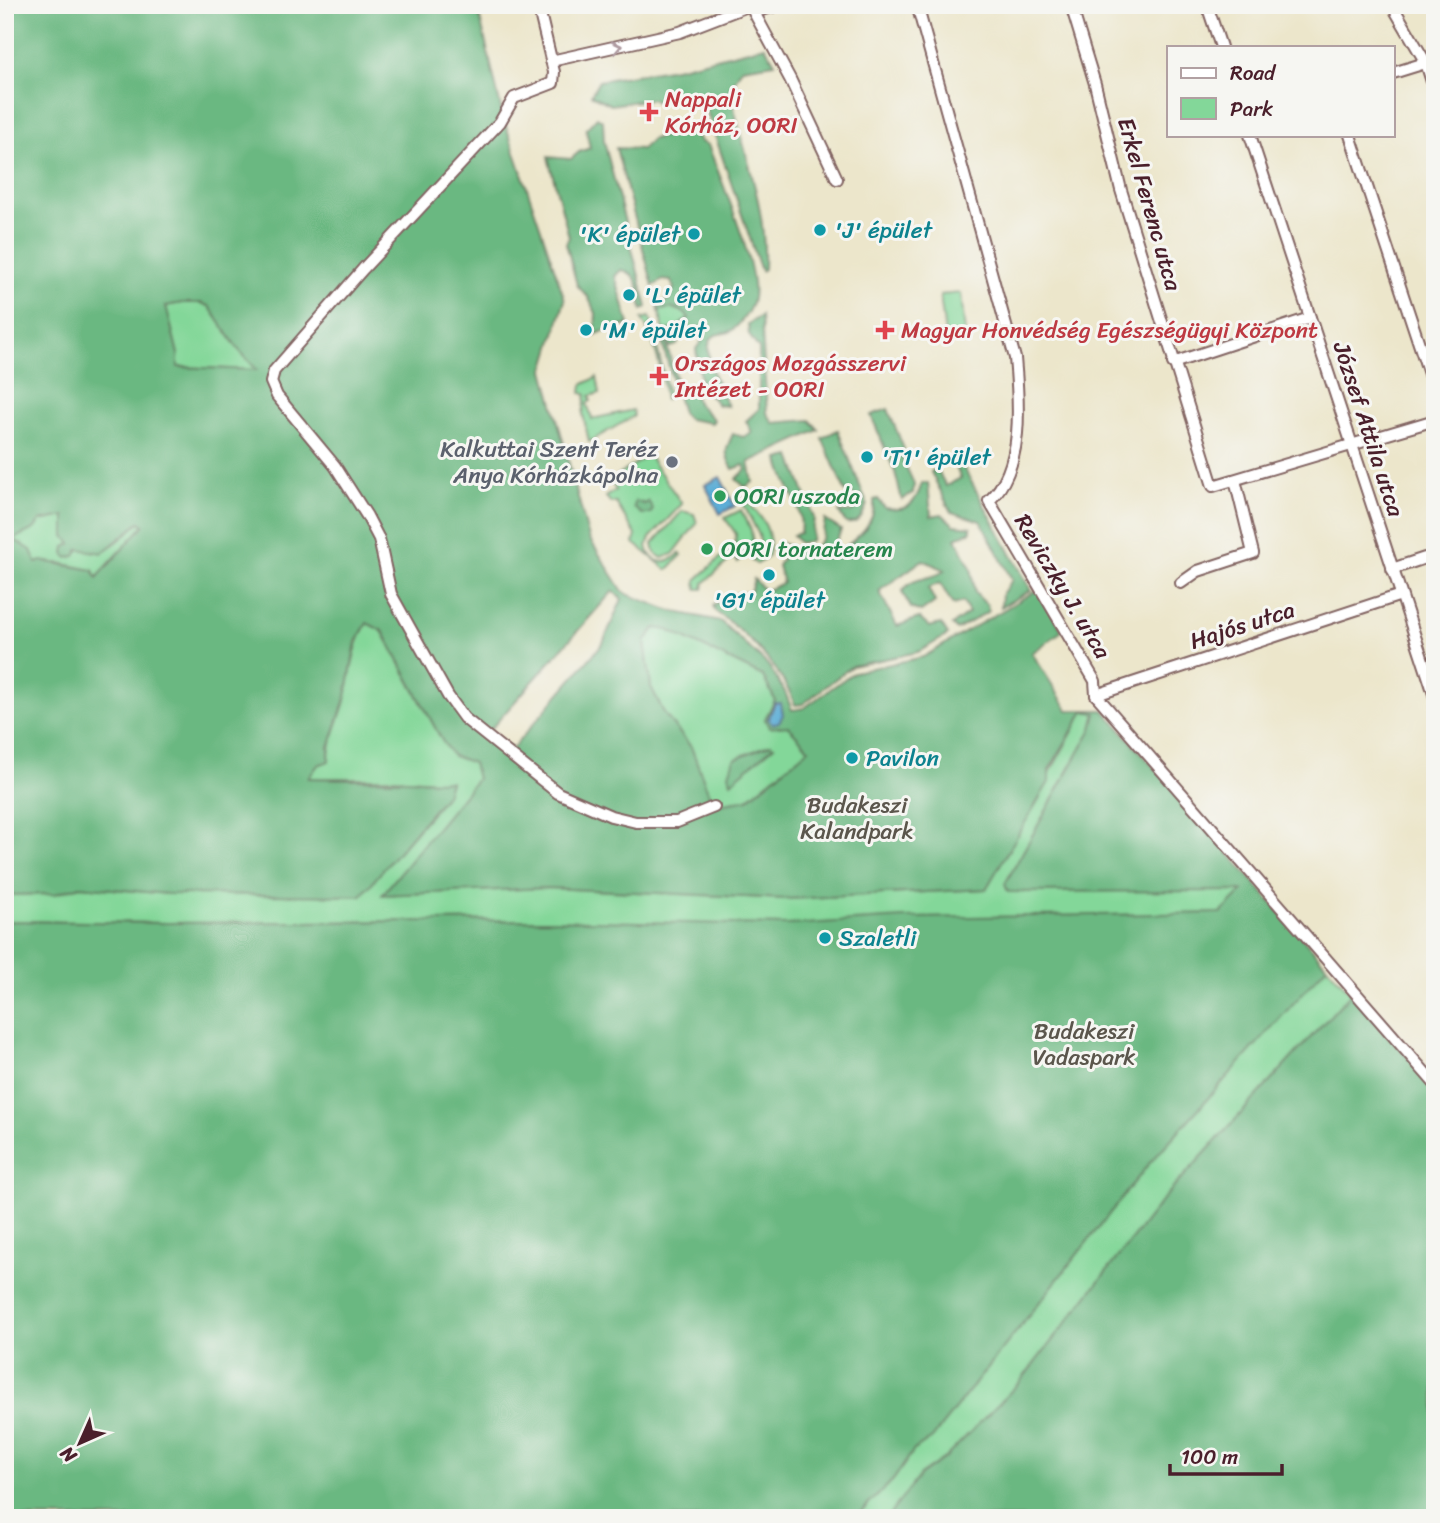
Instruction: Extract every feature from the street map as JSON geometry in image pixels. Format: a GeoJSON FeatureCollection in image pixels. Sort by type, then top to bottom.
{"type":"FeatureCollection","features":[{"type":"Feature","properties":{"kind":"street"},"geometry":{"type":"LineString","coordinates":[[538,5],[551,61],[553,83],[514,98],[500,121],[363,269],[277,368],[271,382],[277,396],[335,466],[367,516],[379,539],[391,594],[448,696],[464,718],[558,793],[611,816],[636,822],[677,822],[714,807]]}},
{"type":"Feature","properties":{"kind":"street"},"geometry":{"type":"LineString","coordinates":[[551,61],[680,33],[752,8],[778,5]]}},
{"type":"Feature","properties":{"kind":"street","name":"Reviczky J. utca"},"geometry":{"type":"LineString","coordinates":[[917,5],[1015,358],[1020,418],[1001,487],[989,501],[1095,681],[1096,695],[1435,1084]]}},
{"type":"Feature","properties":{"kind":"street","name":"Erkel Ferenc utca"},"geometry":{"type":"LineString","coordinates":[[1071,5],[1095,84],[1121,190],[1213,486],[1235,480]]}},
{"type":"Feature","properties":{"kind":"street"},"geometry":{"type":"LineString","coordinates":[[1207,5],[1221,46]]}},
{"type":"Feature","properties":{"kind":"street"},"geometry":{"type":"LineString","coordinates":[[1392,5],[1430,62],[1435,91]]}},
{"type":"Feature","properties":{"kind":"street"},"geometry":{"type":"LineString","coordinates":[[752,8],[837,179]]}},
{"type":"Feature","properties":{"kind":"street"},"geometry":{"type":"LineString","coordinates":[[1394,73],[1430,62]]}},
{"type":"Feature","properties":{"kind":"street","name":"József Attila utca"},"geometry":{"type":"LineString","coordinates":[[1250,136],[1435,697]]}},
{"type":"Feature","properties":{"kind":"street"},"geometry":{"type":"LineString","coordinates":[[1350,136],[1435,392]]}},
{"type":"Feature","properties":{"kind":"street"},"geometry":{"type":"LineString","coordinates":[[1173,363],[1310,318]]}},
{"type":"Feature","properties":{"kind":"street"},"geometry":{"type":"LineString","coordinates":[[1181,583],[1198,571],[1252,553],[1235,480],[1435,420]]}},
{"type":"Feature","properties":{"kind":"street"},"geometry":{"type":"LineString","coordinates":[[1392,569],[1425,558],[1435,559]]}},
{"type":"Feature","properties":{"kind":"street","name":"Hajós utca"},"geometry":{"type":"LineString","coordinates":[[1096,695],[1401,595]]}},
{"type":"Feature","properties":{"kind":"green space"},"geometry":{"type":"Polygon","coordinates":[[[5,5],[477,5],[503,117],[565,300],[544,370],[589,538],[624,593],[671,611],[720,621],[768,665],[785,692],[792,710],[804,708],[854,672],[923,657],[1039,589],[1062,631],[1032,653],[1068,710],[1104,710],[1327,966],[1148,1165],[932,1438],[914,1450],[893,1480],[855,1518],[5,1518],[5,921],[167,923],[546,920],[787,925],[903,918],[1221,913],[1243,891],[1008,892],[1005,884],[1092,729],[1096,713],[1084,711],[1049,770],[1049,782],[986,889],[786,899],[547,888],[382,895],[477,779],[473,763],[453,756],[443,742],[383,631],[367,623],[356,642],[346,696],[329,747],[329,761],[318,765],[308,778],[450,781],[446,795],[361,896],[168,894],[80,886],[55,894],[5,895],[5,5]],[[182,303],[166,306],[178,354],[178,367],[257,370],[238,349],[209,306],[182,303]],[[65,516],[40,521],[34,529],[13,539],[31,550],[36,563],[42,561],[93,570],[97,578],[144,525],[140,522],[102,553],[79,549],[75,556],[68,558],[64,554],[65,547],[71,544],[65,536],[65,516]],[[613,591],[488,732],[512,749],[603,643],[622,599],[613,591]],[[655,628],[645,642],[651,687],[665,715],[691,747],[713,805],[748,799],[809,749],[788,726],[769,728],[765,719],[775,700],[763,676],[668,630],[655,628]]]}},
{"type":"Feature","properties":{"kind":"green space"},"geometry":{"type":"Polygon","coordinates":[[[765,46],[775,63],[742,68],[730,89],[762,222],[764,269],[761,271],[706,109],[695,100],[684,97],[611,105],[591,95],[599,81],[680,67],[765,46]]]}},
{"type":"Feature","properties":{"kind":"green space"},"geometry":{"type":"Polygon","coordinates":[[[597,117],[603,121],[604,141],[647,307],[642,310],[636,279],[621,270],[615,276],[629,324],[595,335],[596,313],[588,297],[577,285],[566,243],[569,237],[548,157],[571,159],[590,148],[586,129],[597,117]]]}},
{"type":"Feature","properties":{"kind":"green space"},"geometry":{"type":"Polygon","coordinates":[[[692,129],[701,142],[708,145],[744,244],[753,283],[752,302],[744,317],[733,330],[715,335],[708,350],[712,371],[728,406],[718,405],[701,384],[696,349],[704,338],[702,327],[682,335],[677,345],[670,347],[664,331],[675,329],[689,318],[675,308],[659,311],[658,307],[670,298],[674,288],[671,281],[663,280],[653,286],[616,148],[642,149],[652,139],[692,129]]]}},
{"type":"Feature","properties":{"kind":"green space"},"geometry":{"type":"Polygon","coordinates":[[[961,293],[965,333],[945,335],[940,295],[961,293]]]}},
{"type":"Feature","properties":{"kind":"green space"},"geometry":{"type":"Polygon","coordinates":[[[182,303],[209,306],[238,349],[258,370],[177,367],[178,354],[166,306],[182,303]]]}},
{"type":"Feature","properties":{"kind":"green space"},"geometry":{"type":"Polygon","coordinates":[[[670,307],[684,312],[689,318],[675,329],[664,331],[659,311],[670,307]]]}},
{"type":"Feature","properties":{"kind":"green space"},"geometry":{"type":"Polygon","coordinates":[[[761,316],[767,413],[773,423],[810,420],[819,430],[749,462],[753,482],[745,487],[736,479],[746,470],[744,465],[733,469],[727,452],[733,434],[743,437],[752,432],[746,421],[759,409],[759,349],[749,335],[748,324],[761,316]]]}},
{"type":"Feature","properties":{"kind":"green space"},"geometry":{"type":"Polygon","coordinates":[[[650,317],[668,393],[665,401],[658,358],[642,319],[650,317]]]}},
{"type":"Feature","properties":{"kind":"green space"},"geometry":{"type":"Polygon","coordinates":[[[666,342],[677,383],[694,393],[697,403],[714,420],[712,423],[688,419],[682,413],[662,343],[666,342]]]}},
{"type":"Feature","properties":{"kind":"green space"},"geometry":{"type":"Polygon","coordinates":[[[597,377],[600,393],[590,396],[591,401],[587,403],[592,419],[633,410],[634,416],[589,442],[583,414],[586,394],[581,393],[582,385],[597,377]]]}},
{"type":"Feature","properties":{"kind":"green space"},"geometry":{"type":"Polygon","coordinates":[[[888,409],[904,449],[902,458],[914,484],[913,493],[902,500],[895,472],[871,415],[888,409]]]}},
{"type":"Feature","properties":{"kind":"green space"},"geometry":{"type":"Polygon","coordinates":[[[838,430],[867,504],[860,518],[850,523],[846,523],[839,512],[852,512],[857,507],[857,497],[845,491],[822,438],[838,430]]]}},
{"type":"Feature","properties":{"kind":"green space"},"geometry":{"type":"Polygon","coordinates":[[[648,455],[682,504],[650,538],[647,546],[652,557],[660,562],[670,560],[680,553],[682,555],[667,570],[634,543],[636,535],[616,503],[611,503],[606,497],[616,490],[610,481],[648,455]]]}},
{"type":"Feature","properties":{"kind":"green space"},"geometry":{"type":"Polygon","coordinates":[[[791,456],[814,518],[811,541],[799,543],[793,535],[800,533],[797,504],[779,459],[791,456]]]}},
{"type":"Feature","properties":{"kind":"green space"},"geometry":{"type":"Polygon","coordinates":[[[961,463],[1031,590],[1001,607],[1002,594],[1012,580],[981,521],[951,512],[931,472],[936,468],[946,486],[961,478],[955,465],[961,463]]]}},
{"type":"Feature","properties":{"kind":"green space"},"geometry":{"type":"Polygon","coordinates":[[[922,483],[928,483],[931,516],[942,514],[954,525],[971,527],[971,531],[956,538],[971,568],[975,593],[987,605],[989,611],[957,630],[952,625],[969,613],[963,602],[953,605],[940,583],[928,588],[935,602],[921,612],[911,608],[902,592],[907,586],[945,570],[923,560],[879,591],[897,626],[919,618],[929,627],[941,624],[948,635],[918,652],[852,666],[803,704],[795,705],[782,678],[772,665],[751,641],[715,611],[713,605],[733,594],[750,592],[754,579],[765,591],[783,583],[778,566],[782,559],[778,546],[781,543],[803,552],[813,550],[822,538],[825,520],[841,530],[835,545],[843,549],[869,522],[874,500],[878,499],[885,508],[905,508],[914,501],[922,483]]]}},
{"type":"Feature","properties":{"kind":"green space"},"geometry":{"type":"Polygon","coordinates":[[[739,495],[759,514],[770,538],[768,557],[757,564],[752,561],[761,548],[759,535],[739,495]]]}},
{"type":"Feature","properties":{"kind":"green space"},"geometry":{"type":"Polygon","coordinates":[[[635,501],[645,504],[648,501],[653,509],[651,513],[643,515],[634,508],[635,501]]]}},
{"type":"Feature","properties":{"kind":"green space"},"geometry":{"type":"Polygon","coordinates":[[[741,510],[751,530],[753,544],[744,556],[735,546],[736,534],[725,518],[741,510]]]}},
{"type":"Feature","properties":{"kind":"green space"},"geometry":{"type":"Polygon","coordinates":[[[682,511],[694,514],[697,523],[673,554],[662,558],[655,553],[653,544],[682,511]]]}},
{"type":"Feature","properties":{"kind":"green space"},"geometry":{"type":"Polygon","coordinates":[[[65,516],[65,536],[86,550],[104,549],[113,545],[140,522],[144,525],[96,578],[92,570],[60,563],[36,563],[12,538],[34,529],[40,521],[65,516]]]}},
{"type":"Feature","properties":{"kind":"green space"},"geometry":{"type":"Polygon","coordinates":[[[731,548],[741,559],[738,562],[733,557],[704,583],[703,589],[697,589],[696,580],[731,548]]]}},
{"type":"Feature","properties":{"kind":"green space","name":"Budakeszi Vadaspark"},"geometry":{"type":"Polygon","coordinates":[[[367,623],[382,631],[443,742],[473,763],[478,779],[383,895],[547,888],[786,899],[986,889],[1084,711],[1096,713],[1092,729],[1005,884],[1008,892],[1244,890],[1222,913],[1192,914],[1327,966],[1351,993],[1165,1197],[1019,1383],[946,1457],[920,1475],[887,1518],[855,1518],[893,1480],[914,1450],[932,1438],[1147,1166],[546,920],[167,923],[5,921],[5,895],[55,894],[80,886],[168,894],[361,895],[446,795],[450,782],[394,778],[308,778],[318,765],[329,760],[356,650],[367,623]]]}},
{"type":"Feature","properties":{"kind":"green space"},"geometry":{"type":"Polygon","coordinates":[[[656,628],[668,630],[763,676],[775,700],[765,719],[788,726],[809,749],[747,799],[713,805],[691,747],[665,715],[651,687],[645,642],[656,628]]]}},
{"type":"Feature","properties":{"kind":"green space"},"geometry":{"type":"Polygon","coordinates":[[[771,744],[774,746],[731,782],[729,774],[734,759],[771,744]]]}},
{"type":"Feature","properties":{"kind":"green space"},"geometry":{"type":"Polygon","coordinates":[[[1351,993],[1435,1087],[1435,1518],[887,1518],[920,1475],[946,1457],[1019,1383],[1165,1197],[1351,993]]]}},
{"type":"Feature","properties":{"kind":"water","name":"OORI uszoda"},"geometry":{"type":"Polygon","coordinates":[[[720,477],[735,506],[720,514],[705,485],[720,477]]]}},
{"type":"Feature","properties":{"kind":"water"},"geometry":{"type":"Polygon","coordinates":[[[775,703],[781,703],[783,715],[779,722],[772,724],[768,719],[775,703]]]}},
{"type":"Feature","properties":{"kind":"place","name":"Nappali Kórház, OORI"},"geometry":{"type":"Point","coordinates":[649,112]}},
{"type":"Feature","properties":{"kind":"place","name":"'J' épület"},"geometry":{"type":"Point","coordinates":[820,230]}},
{"type":"Feature","properties":{"kind":"place","name":"'K' épület"},"geometry":{"type":"Point","coordinates":[694,234]}},
{"type":"Feature","properties":{"kind":"place","name":"'L' épület"},"geometry":{"type":"Point","coordinates":[629,295]}},
{"type":"Feature","properties":{"kind":"place","name":"'M' épület"},"geometry":{"type":"Point","coordinates":[586,330]}},
{"type":"Feature","properties":{"kind":"place","name":"Magyar Honvédség Egészségügyi Központ"},"geometry":{"type":"Point","coordinates":[885,330]}},
{"type":"Feature","properties":{"kind":"place","name":"Országos Mozgásszervi Intézet - OORI"},"geometry":{"type":"Point","coordinates":[659,376]}},
{"type":"Feature","properties":{"kind":"place","name":"'T1' épület"},"geometry":{"type":"Point","coordinates":[867,457]}},
{"type":"Feature","properties":{"kind":"place","name":"Kalkuttai Szent Teréz Anya Kórházkápolna"},"geometry":{"type":"Point","coordinates":[672,462]}},
{"type":"Feature","properties":{"kind":"place","name":"OORI uszoda"},"geometry":{"type":"Point","coordinates":[720,496]}},
{"type":"Feature","properties":{"kind":"place","name":"OORI tornaterem"},"geometry":{"type":"Point","coordinates":[707,549]}},
{"type":"Feature","properties":{"kind":"place","name":"'G1' épület"},"geometry":{"type":"Point","coordinates":[769,575]}},
{"type":"Feature","properties":{"kind":"place","name":"Pavilon"},"geometry":{"type":"Point","coordinates":[852,758]}},
{"type":"Feature","properties":{"kind":"place","name":"Szaletli"},"geometry":{"type":"Point","coordinates":[825,938]}},
{"type":"Feature","properties":{"kind":"park label","name":"Budakeszi Kalandpark"},"geometry":{"type":"Point","coordinates":[857,818]}}]}
